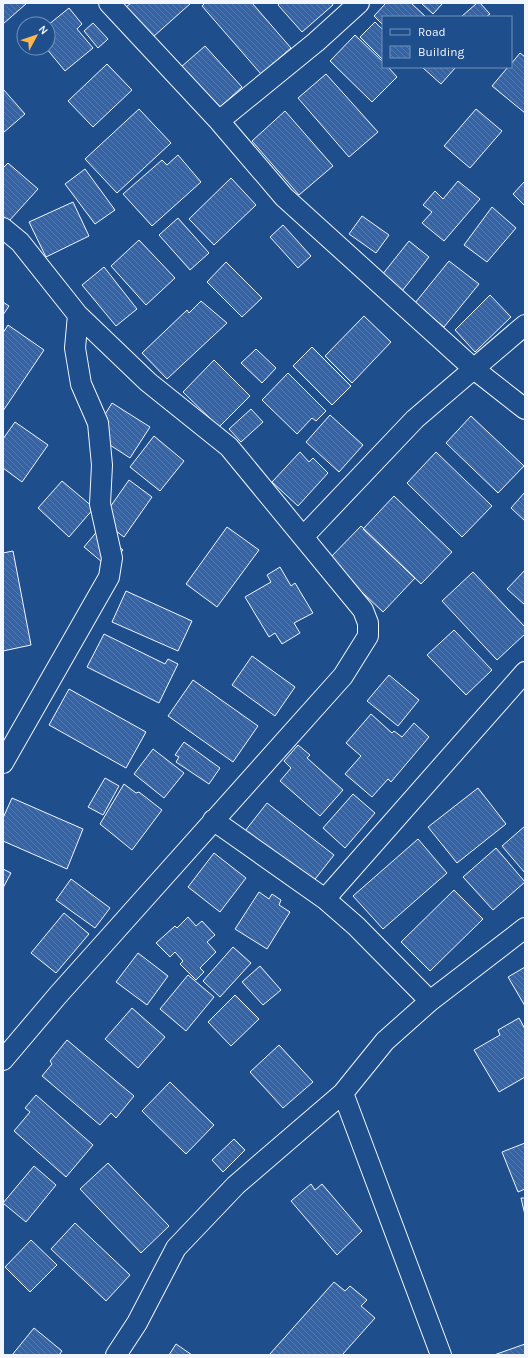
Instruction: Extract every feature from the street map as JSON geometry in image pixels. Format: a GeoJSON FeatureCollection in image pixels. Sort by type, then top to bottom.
{"type":"FeatureCollection","features":[{"type":"Feature","properties":{"kind":"street"},"geometry":{"type":"LineString","coordinates":[[109,3],[220,121],[284,197],[474,369],[525,409]]}},
{"type":"Feature","properties":{"kind":"street"},"geometry":{"type":"LineString","coordinates":[[220,121],[316,42],[359,3]]}},
{"type":"Feature","properties":{"kind":"street"},"geometry":{"type":"LineString","coordinates":[[3,228],[20,242],[78,316],[148,382],[229,447],[363,610],[368,623],[368,636],[343,676],[58,995],[3,1060]]}},
{"type":"Feature","properties":{"kind":"street"},"geometry":{"type":"LineString","coordinates":[[3,763],[109,577],[112,558],[100,504],[102,465],[98,423],[81,384],[75,348],[78,316]]}},
{"type":"Feature","properties":{"kind":"street"},"geometry":{"type":"LineString","coordinates":[[303,537],[416,419],[525,325]]}},
{"type":"Feature","properties":{"kind":"street"},"geometry":{"type":"LineString","coordinates":[[325,899],[525,672]]}},
{"type":"Feature","properties":{"kind":"street"},"geometry":{"type":"LineString","coordinates":[[213,820],[325,899],[356,926],[430,1001]]}},
{"type":"Feature","properties":{"kind":"street"},"geometry":{"type":"LineString","coordinates":[[116,1355],[137,1323],[176,1248],[236,1185],[343,1093],[385,1041],[430,1001],[525,928]]}},
{"type":"Feature","properties":{"kind":"street"},"geometry":{"type":"LineString","coordinates":[[343,1093],[436,1353]]}},
{"type":"Feature","properties":{"kind":"building"},"geometry":{"type":"Polygon","coordinates":[[[3,3],[27,3],[3,24],[3,3]]]}},
{"type":"Feature","properties":{"kind":"building"},"geometry":{"type":"Polygon","coordinates":[[[131,3],[191,3],[153,37],[126,7],[131,3]]]}},
{"type":"Feature","properties":{"kind":"building"},"geometry":{"type":"Polygon","coordinates":[[[205,3],[252,3],[291,48],[261,74],[202,6],[205,3]]]}},
{"type":"Feature","properties":{"kind":"building"},"geometry":{"type":"Polygon","coordinates":[[[280,3],[332,3],[333,5],[302,32],[278,5],[280,3]]]}},
{"type":"Feature","properties":{"kind":"building"},"geometry":{"type":"Polygon","coordinates":[[[386,3],[411,3],[425,16],[382,16],[382,24],[374,16],[386,3]]]}},
{"type":"Feature","properties":{"kind":"building"},"geometry":{"type":"Polygon","coordinates":[[[421,3],[443,3],[433,14],[421,3]]]}},
{"type":"Feature","properties":{"kind":"building"},"geometry":{"type":"Polygon","coordinates":[[[477,3],[480,3],[490,14],[487,16],[462,16],[477,3]]]}},
{"type":"Feature","properties":{"kind":"building"},"geometry":{"type":"Polygon","coordinates":[[[69,8],[82,24],[77,29],[93,48],[65,71],[53,56],[56,56],[56,19],[69,8]]]}},
{"type":"Feature","properties":{"kind":"building"},"geometry":{"type":"Polygon","coordinates":[[[375,22],[382,29],[382,59],[360,37],[375,22]]]}},
{"type":"Feature","properties":{"kind":"building"},"geometry":{"type":"Polygon","coordinates":[[[93,23],[108,39],[98,48],[84,31],[93,23]]]}},
{"type":"Feature","properties":{"kind":"building"},"geometry":{"type":"Polygon","coordinates":[[[355,35],[382,61],[382,68],[389,68],[397,77],[372,102],[330,61],[355,35]]]}},
{"type":"Feature","properties":{"kind":"building"},"geometry":{"type":"Polygon","coordinates":[[[205,46],[242,87],[218,109],[181,67],[205,46]]]}},
{"type":"Feature","properties":{"kind":"building"},"geometry":{"type":"Polygon","coordinates":[[[520,53],[525,57],[525,113],[492,86],[507,68],[512,68],[512,63],[520,53]]]}},
{"type":"Feature","properties":{"kind":"building"},"geometry":{"type":"Polygon","coordinates":[[[107,64],[132,90],[93,127],[68,101],[107,64]]]}},
{"type":"Feature","properties":{"kind":"building"},"geometry":{"type":"Polygon","coordinates":[[[423,68],[455,68],[441,84],[423,68]]]}},
{"type":"Feature","properties":{"kind":"building"},"geometry":{"type":"Polygon","coordinates":[[[326,74],[378,132],[349,157],[298,98],[326,74]]]}},
{"type":"Feature","properties":{"kind":"building"},"geometry":{"type":"Polygon","coordinates":[[[3,89],[25,114],[3,133],[3,89]]]}},
{"type":"Feature","properties":{"kind":"building"},"geometry":{"type":"Polygon","coordinates":[[[139,109],[171,143],[117,193],[85,159],[139,109]]]}},
{"type":"Feature","properties":{"kind":"building"},"geometry":{"type":"Polygon","coordinates":[[[476,109],[502,131],[470,168],[444,146],[476,109]]]}},
{"type":"Feature","properties":{"kind":"building"},"geometry":{"type":"Polygon","coordinates":[[[285,111],[333,166],[299,195],[252,141],[285,111]]]}},
{"type":"Feature","properties":{"kind":"building"},"geometry":{"type":"Polygon","coordinates":[[[178,155],[201,182],[152,226],[123,194],[162,160],[167,165],[178,155]]]}},
{"type":"Feature","properties":{"kind":"building"},"geometry":{"type":"Polygon","coordinates":[[[8,163],[38,189],[9,221],[3,216],[3,168],[8,163]]]}},
{"type":"Feature","properties":{"kind":"building"},"geometry":{"type":"Polygon","coordinates":[[[85,169],[115,210],[95,224],[65,184],[85,169]]]}},
{"type":"Feature","properties":{"kind":"building"},"geometry":{"type":"Polygon","coordinates":[[[231,178],[256,205],[214,245],[189,219],[231,178]]]}},
{"type":"Feature","properties":{"kind":"building"},"geometry":{"type":"Polygon","coordinates":[[[458,181],[480,199],[444,241],[422,223],[432,212],[423,205],[435,191],[443,199],[458,181]]]}},
{"type":"Feature","properties":{"kind":"building"},"geometry":{"type":"Polygon","coordinates":[[[525,181],[525,206],[513,194],[525,181]]]}},
{"type":"Feature","properties":{"kind":"building"},"geometry":{"type":"Polygon","coordinates":[[[73,202],[89,236],[46,257],[29,222],[73,202]]]}},
{"type":"Feature","properties":{"kind":"building"},"geometry":{"type":"Polygon","coordinates":[[[492,207],[516,228],[487,262],[464,245],[492,207]]]}},
{"type":"Feature","properties":{"kind":"building"},"geometry":{"type":"Polygon","coordinates":[[[362,216],[389,235],[376,253],[349,234],[362,216]]]}},
{"type":"Feature","properties":{"kind":"building"},"geometry":{"type":"Polygon","coordinates":[[[178,218],[209,253],[190,270],[159,235],[178,218]]]}},
{"type":"Feature","properties":{"kind":"building"},"geometry":{"type":"Polygon","coordinates":[[[283,225],[311,256],[298,268],[270,237],[283,225]]]}},
{"type":"Feature","properties":{"kind":"building"},"geometry":{"type":"Polygon","coordinates":[[[139,240],[175,278],[146,305],[111,266],[139,240]]]}},
{"type":"Feature","properties":{"kind":"building"},"geometry":{"type":"Polygon","coordinates":[[[409,241],[429,257],[402,291],[382,275],[409,241]]]}},
{"type":"Feature","properties":{"kind":"building"},"geometry":{"type":"Polygon","coordinates":[[[449,261],[479,284],[444,327],[415,303],[449,261]]]}},
{"type":"Feature","properties":{"kind":"building"},"geometry":{"type":"Polygon","coordinates":[[[226,262],[262,298],[242,317],[207,282],[226,262]]]}},
{"type":"Feature","properties":{"kind":"building"},"geometry":{"type":"Polygon","coordinates":[[[104,267],[137,309],[116,326],[82,285],[104,267]]]}},
{"type":"Feature","properties":{"kind":"building"},"geometry":{"type":"Polygon","coordinates":[[[490,295],[511,317],[475,352],[455,330],[490,295]]]}},
{"type":"Feature","properties":{"kind":"building"},"geometry":{"type":"Polygon","coordinates":[[[201,301],[227,323],[167,379],[142,353],[187,310],[189,313],[201,301]]]}},
{"type":"Feature","properties":{"kind":"building"},"geometry":{"type":"Polygon","coordinates":[[[3,302],[9,306],[3,315],[3,302]]]}},
{"type":"Feature","properties":{"kind":"building"},"geometry":{"type":"Polygon","coordinates":[[[364,316],[391,342],[352,383],[325,356],[364,316]]]}},
{"type":"Feature","properties":{"kind":"building"},"geometry":{"type":"Polygon","coordinates":[[[8,325],[44,350],[3,411],[3,333],[8,325]]]}},
{"type":"Feature","properties":{"kind":"building"},"geometry":{"type":"Polygon","coordinates":[[[312,347],[351,386],[332,405],[293,366],[312,347]]]}},
{"type":"Feature","properties":{"kind":"building"},"geometry":{"type":"Polygon","coordinates":[[[256,349],[276,368],[262,383],[241,363],[256,349]]]}},
{"type":"Feature","properties":{"kind":"building"},"geometry":{"type":"Polygon","coordinates":[[[214,360],[250,396],[219,427],[183,392],[214,360]]]}},
{"type":"Feature","properties":{"kind":"building"},"geometry":{"type":"Polygon","coordinates":[[[288,373],[326,411],[316,421],[312,418],[297,434],[262,400],[288,373]]]}},
{"type":"Feature","properties":{"kind":"building"},"geometry":{"type":"Polygon","coordinates":[[[112,403],[150,427],[130,458],[93,434],[112,403]]]}},
{"type":"Feature","properties":{"kind":"building"},"geometry":{"type":"Polygon","coordinates":[[[251,409],[263,422],[241,442],[229,429],[251,409]]]}},
{"type":"Feature","properties":{"kind":"building"},"geometry":{"type":"Polygon","coordinates":[[[330,415],[363,445],[339,472],[306,442],[330,415]]]}},
{"type":"Feature","properties":{"kind":"building"},"geometry":{"type":"Polygon","coordinates":[[[471,416],[524,466],[498,493],[446,443],[471,416]]]}},
{"type":"Feature","properties":{"kind":"building"},"geometry":{"type":"Polygon","coordinates":[[[15,422],[48,445],[22,482],[3,468],[3,439],[15,422]]]}},
{"type":"Feature","properties":{"kind":"building"},"geometry":{"type":"Polygon","coordinates":[[[154,436],[184,461],[160,491],[130,467],[154,436]]]}},
{"type":"Feature","properties":{"kind":"building"},"geometry":{"type":"Polygon","coordinates":[[[300,452],[309,462],[313,458],[328,473],[298,506],[272,482],[300,452]]]}},
{"type":"Feature","properties":{"kind":"building"},"geometry":{"type":"Polygon","coordinates":[[[436,452],[492,506],[462,537],[407,483],[436,452]]]}},
{"type":"Feature","properties":{"kind":"building"},"geometry":{"type":"Polygon","coordinates":[[[129,480],[152,497],[124,537],[101,520],[129,480]]]}},
{"type":"Feature","properties":{"kind":"building"},"geometry":{"type":"Polygon","coordinates":[[[62,481],[94,508],[69,537],[38,508],[62,481]]]}},
{"type":"Feature","properties":{"kind":"building"},"geometry":{"type":"Polygon","coordinates":[[[525,492],[525,521],[511,508],[525,492]]]}},
{"type":"Feature","properties":{"kind":"building"},"geometry":{"type":"Polygon","coordinates":[[[394,496],[452,552],[421,584],[363,529],[394,496]]]}},
{"type":"Feature","properties":{"kind":"building"},"geometry":{"type":"Polygon","coordinates":[[[361,526],[415,578],[383,612],[328,560],[361,526]]]}},
{"type":"Feature","properties":{"kind":"building"},"geometry":{"type":"Polygon","coordinates":[[[227,527],[259,550],[217,607],[186,584],[227,527]]]}},
{"type":"Feature","properties":{"kind":"building"},"geometry":{"type":"Polygon","coordinates":[[[99,529],[123,550],[108,567],[84,547],[99,529]]]}},
{"type":"Feature","properties":{"kind":"building"},"geometry":{"type":"Polygon","coordinates":[[[13,551],[31,645],[3,651],[3,553],[13,551]]]}},
{"type":"Feature","properties":{"kind":"building"},"geometry":{"type":"Polygon","coordinates":[[[280,567],[291,586],[295,583],[313,613],[294,623],[300,633],[282,644],[275,633],[269,637],[245,597],[271,582],[267,575],[280,567]]]}},
{"type":"Feature","properties":{"kind":"building"},"geometry":{"type":"Polygon","coordinates":[[[525,570],[525,605],[507,589],[525,570]]]}},
{"type":"Feature","properties":{"kind":"building"},"geometry":{"type":"Polygon","coordinates":[[[473,572],[525,627],[525,634],[497,660],[442,601],[473,572]]]}},
{"type":"Feature","properties":{"kind":"building"},"geometry":{"type":"Polygon","coordinates":[[[126,591],[192,621],[178,651],[112,622],[126,591]]]}},
{"type":"Feature","properties":{"kind":"building"},"geometry":{"type":"Polygon","coordinates":[[[454,630],[492,670],[466,695],[427,655],[454,630]]]}},
{"type":"Feature","properties":{"kind":"building"},"geometry":{"type":"Polygon","coordinates":[[[104,634],[165,664],[168,659],[178,664],[159,703],[87,667],[104,634]]]}},
{"type":"Feature","properties":{"kind":"building"},"geometry":{"type":"Polygon","coordinates":[[[252,656],[295,687],[275,716],[232,685],[252,656]]]}},
{"type":"Feature","properties":{"kind":"building"},"geometry":{"type":"Polygon","coordinates":[[[389,675],[419,700],[398,726],[367,701],[389,675]]]}},
{"type":"Feature","properties":{"kind":"building"},"geometry":{"type":"Polygon","coordinates":[[[193,680],[258,726],[233,762],[168,716],[193,680]]]}},
{"type":"Feature","properties":{"kind":"building"},"geometry":{"type":"Polygon","coordinates":[[[69,689],[146,732],[126,768],[49,725],[69,689]]]}},
{"type":"Feature","properties":{"kind":"building"},"geometry":{"type":"Polygon","coordinates":[[[371,714],[392,733],[394,731],[402,737],[414,723],[429,737],[391,782],[388,779],[372,797],[345,774],[361,756],[346,743],[371,714]]]}},
{"type":"Feature","properties":{"kind":"building"},"geometry":{"type":"Polygon","coordinates":[[[184,742],[220,768],[209,784],[176,762],[179,757],[175,755],[184,742]]]}},
{"type":"Feature","properties":{"kind":"building"},"geometry":{"type":"Polygon","coordinates":[[[298,745],[310,755],[307,758],[343,790],[320,816],[280,781],[291,768],[284,761],[298,745]]]}},
{"type":"Feature","properties":{"kind":"building"},"geometry":{"type":"Polygon","coordinates":[[[153,749],[184,773],[164,798],[134,774],[153,749]]]}},
{"type":"Feature","properties":{"kind":"building"},"geometry":{"type":"Polygon","coordinates":[[[105,778],[119,786],[103,815],[88,807],[105,778]]]}},
{"type":"Feature","properties":{"kind":"building"},"geometry":{"type":"Polygon","coordinates":[[[124,784],[136,793],[139,792],[162,810],[132,850],[100,824],[124,784]]]}},
{"type":"Feature","properties":{"kind":"building"},"geometry":{"type":"Polygon","coordinates":[[[478,788],[506,824],[457,863],[428,827],[478,788]]]}},
{"type":"Feature","properties":{"kind":"building"},"geometry":{"type":"Polygon","coordinates":[[[353,794],[375,813],[345,848],[323,828],[353,794]]]}},
{"type":"Feature","properties":{"kind":"building"},"geometry":{"type":"Polygon","coordinates":[[[12,798],[83,829],[67,869],[3,841],[3,818],[12,798]]]}},
{"type":"Feature","properties":{"kind":"building"},"geometry":{"type":"Polygon","coordinates":[[[267,803],[334,855],[312,883],[245,831],[267,803]]]}},
{"type":"Feature","properties":{"kind":"building"},"geometry":{"type":"Polygon","coordinates":[[[525,826],[525,873],[502,846],[525,826]]]}},
{"type":"Feature","properties":{"kind":"building"},"geometry":{"type":"Polygon","coordinates":[[[418,839],[447,873],[383,929],[353,896],[418,839]]]}},
{"type":"Feature","properties":{"kind":"building"},"geometry":{"type":"Polygon","coordinates":[[[496,848],[525,882],[493,910],[463,877],[496,848]]]}},
{"type":"Feature","properties":{"kind":"building"},"geometry":{"type":"Polygon","coordinates":[[[214,853],[246,878],[220,912],[188,887],[214,853]]]}},
{"type":"Feature","properties":{"kind":"building"},"geometry":{"type":"Polygon","coordinates":[[[3,869],[11,873],[3,888],[3,869]]]}},
{"type":"Feature","properties":{"kind":"building"},"geometry":{"type":"Polygon","coordinates":[[[71,879],[110,908],[95,928],[56,900],[71,879]]]}},
{"type":"Feature","properties":{"kind":"building"},"geometry":{"type":"Polygon","coordinates":[[[454,890],[483,919],[430,971],[401,942],[454,890]]]}},
{"type":"Feature","properties":{"kind":"building"},"geometry":{"type":"Polygon","coordinates":[[[259,892],[269,899],[272,894],[281,900],[279,905],[290,912],[267,949],[235,929],[259,892]]]}},
{"type":"Feature","properties":{"kind":"building"},"geometry":{"type":"Polygon","coordinates":[[[64,913],[89,934],[56,973],[31,953],[64,913]]]}},
{"type":"Feature","properties":{"kind":"building"},"geometry":{"type":"Polygon","coordinates":[[[188,917],[196,926],[202,921],[215,935],[207,942],[216,952],[200,968],[204,972],[196,980],[180,964],[183,961],[175,952],[170,957],[156,943],[175,926],[177,928],[188,917]]]}},
{"type":"Feature","properties":{"kind":"building"},"geometry":{"type":"Polygon","coordinates":[[[233,947],[251,963],[220,997],[203,981],[233,947]]]}},
{"type":"Feature","properties":{"kind":"building"},"geometry":{"type":"Polygon","coordinates":[[[138,953],[168,976],[147,1005],[116,982],[138,953]]]}},
{"type":"Feature","properties":{"kind":"building"},"geometry":{"type":"Polygon","coordinates":[[[260,966],[281,990],[263,1005],[242,982],[260,966]]]}},
{"type":"Feature","properties":{"kind":"building"},"geometry":{"type":"Polygon","coordinates":[[[525,967],[525,1006],[508,977],[525,967]]]}},
{"type":"Feature","properties":{"kind":"building"},"geometry":{"type":"Polygon","coordinates":[[[188,975],[214,997],[186,1031],[160,1009],[188,975]]]}},
{"type":"Feature","properties":{"kind":"building"},"geometry":{"type":"Polygon","coordinates":[[[235,995],[259,1019],[231,1046],[208,1022],[235,995]]]}},
{"type":"Feature","properties":{"kind":"building"},"geometry":{"type":"Polygon","coordinates":[[[132,1008],[165,1037],[138,1068],[105,1039],[132,1008]]]}},
{"type":"Feature","properties":{"kind":"building"},"geometry":{"type":"Polygon","coordinates":[[[519,1018],[525,1029],[525,1077],[499,1092],[474,1050],[500,1035],[498,1030],[519,1018]]]}},
{"type":"Feature","properties":{"kind":"building"},"geometry":{"type":"Polygon","coordinates":[[[67,1040],[134,1096],[116,1118],[111,1113],[100,1125],[42,1076],[52,1064],[50,1061],[67,1040]]]}},
{"type":"Feature","properties":{"kind":"building"},"geometry":{"type":"Polygon","coordinates":[[[279,1045],[313,1082],[283,1108],[250,1072],[279,1045]]]}},
{"type":"Feature","properties":{"kind":"building"},"geometry":{"type":"Polygon","coordinates":[[[170,1082],[214,1125],[186,1154],[142,1111],[170,1082]]]}},
{"type":"Feature","properties":{"kind":"building"},"geometry":{"type":"Polygon","coordinates":[[[36,1095],[93,1145],[66,1177],[14,1131],[30,1112],[25,1108],[36,1095]]]}},
{"type":"Feature","properties":{"kind":"building"},"geometry":{"type":"Polygon","coordinates":[[[234,1139],[245,1150],[223,1172],[212,1160],[234,1139]]]}},
{"type":"Feature","properties":{"kind":"building"},"geometry":{"type":"Polygon","coordinates":[[[525,1143],[525,1189],[518,1192],[502,1152],[525,1143]]]}},
{"type":"Feature","properties":{"kind":"building"},"geometry":{"type":"Polygon","coordinates":[[[108,1163],[169,1226],[141,1253],[80,1189],[108,1163]]]}},
{"type":"Feature","properties":{"kind":"building"},"geometry":{"type":"Polygon","coordinates":[[[34,1166],[56,1185],[26,1222],[3,1203],[34,1166]]]}},
{"type":"Feature","properties":{"kind":"building"},"geometry":{"type":"Polygon","coordinates":[[[311,1184],[315,1190],[322,1184],[362,1231],[337,1255],[291,1201],[311,1184]]]}},
{"type":"Feature","properties":{"kind":"building"},"geometry":{"type":"Polygon","coordinates":[[[521,1198],[525,1198],[525,1215],[521,1198]]]}},
{"type":"Feature","properties":{"kind":"building"},"geometry":{"type":"Polygon","coordinates":[[[75,1223],[130,1275],[106,1301],[51,1249],[75,1223]]]}},
{"type":"Feature","properties":{"kind":"building"},"geometry":{"type":"Polygon","coordinates":[[[31,1240],[57,1265],[30,1292],[5,1267],[31,1240]]]}},
{"type":"Feature","properties":{"kind":"building"},"geometry":{"type":"Polygon","coordinates":[[[334,1282],[345,1291],[350,1286],[367,1300],[361,1306],[375,1318],[342,1355],[269,1355],[334,1282]]]}},
{"type":"Feature","properties":{"kind":"building"},"geometry":{"type":"Polygon","coordinates":[[[34,1328],[62,1351],[59,1355],[12,1355],[34,1328]]]}},
{"type":"Feature","properties":{"kind":"building"},"geometry":{"type":"Polygon","coordinates":[[[176,1344],[192,1355],[169,1355],[176,1344]]]}},
{"type":"Feature","properties":{"kind":"building"},"geometry":{"type":"Polygon","coordinates":[[[525,1344],[525,1355],[494,1355],[525,1344]]]}}]}
